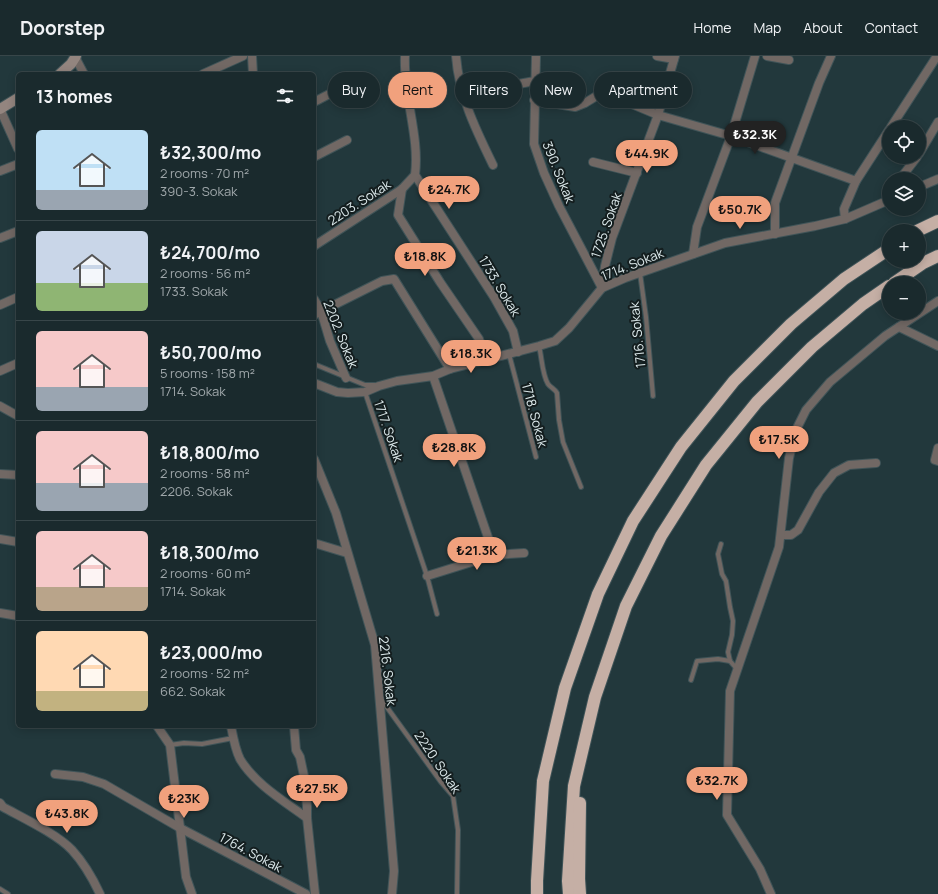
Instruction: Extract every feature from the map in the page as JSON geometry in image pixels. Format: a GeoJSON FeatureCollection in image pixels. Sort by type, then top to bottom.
{"type":"FeatureCollection","features":[{"type":"Feature","properties":{"kind":"highway"},"geometry":{"type":"LineString","coordinates":[[926,226],[938,220]]}},
{"type":"Feature","properties":{"kind":"highway"},"geometry":{"type":"LineString","coordinates":[[532,894],[531,881],[543,781],[565,688],[598,594],[633,521],[680,447],[734,381],[791,324],[844,279],[882,253]]}},
{"type":"Feature","properties":{"kind":"highway"},"geometry":{"type":"LineString","coordinates":[[904,276],[923,263],[938,256]]}},
{"type":"Feature","properties":{"kind":"highway"},"geometry":{"type":"LineString","coordinates":[[569,894],[568,881],[574,786],[594,697],[626,606],[661,536],[706,465],[757,402],[812,347],[863,304],[882,291]]}},
{"type":"Feature","properties":{"kind":"highway"},"geometry":{"type":"LineString","coordinates":[[580,894],[578,879],[581,789],[594,697]]}},
{"type":"Feature","properties":{"kind":"highway"},"geometry":{"type":"LineString","coordinates":[[537,894],[536,881],[543,781]]}},
{"type":"Feature","properties":{"kind":"street"},"geometry":{"type":"LineString","coordinates":[[207,72],[243,56]]}},
{"type":"Feature","properties":{"kind":"street"},"geometry":{"type":"LineString","coordinates":[[252,56],[254,72]]}},
{"type":"Feature","properties":{"kind":"street"},"geometry":{"type":"LineString","coordinates":[[405,56],[416,166],[415,175]]}},
{"type":"Feature","properties":{"kind":"street"},"geometry":{"type":"LineString","coordinates":[[456,56],[458,72]]}},
{"type":"Feature","properties":{"kind":"street","name":"390. Sokak"},"geometry":{"type":"LineString","coordinates":[[535,72],[536,56]]}},
{"type":"Feature","properties":{"kind":"street"},"geometry":{"type":"LineString","coordinates":[[656,56],[674,57]]}},
{"type":"Feature","properties":{"kind":"street"},"geometry":{"type":"LineString","coordinates":[[694,254],[697,227],[731,136],[755,56]]}},
{"type":"Feature","properties":{"kind":"street"},"geometry":{"type":"LineString","coordinates":[[767,56],[789,60]]}},
{"type":"Feature","properties":{"kind":"street"},"geometry":{"type":"LineString","coordinates":[[775,234],[775,203],[819,83],[831,56]]}},
{"type":"Feature","properties":{"kind":"street"},"geometry":{"type":"LineString","coordinates":[[896,120],[937,56]]}},
{"type":"Feature","properties":{"kind":"street"},"geometry":{"type":"LineString","coordinates":[[64,72],[76,57],[83,72]]}},
{"type":"Feature","properties":{"kind":"street","name":"1725. Sokak"},"geometry":{"type":"LineString","coordinates":[[602,288],[605,266],[612,238],[658,115],[674,57]]}},
{"type":"Feature","properties":{"kind":"street"},"geometry":{"type":"LineString","coordinates":[[586,102],[603,92],[658,115],[731,136],[856,181]]}},
{"type":"Feature","properties":{"kind":"street"},"geometry":{"type":"LineString","coordinates":[[316,101],[328,94]]}},
{"type":"Feature","properties":{"kind":"street"},"geometry":{"type":"LineString","coordinates":[[16,99],[0,109],[16,145]]}},
{"type":"Feature","properties":{"kind":"street"},"geometry":{"type":"LineString","coordinates":[[468,108],[474,127],[493,165]]}},
{"type":"Feature","properties":{"kind":"street","name":"390. Sokak"},"geometry":{"type":"LineString","coordinates":[[534,108],[534,144],[544,173],[559,206],[602,288]]}},
{"type":"Feature","properties":{"kind":"street"},"geometry":{"type":"LineString","coordinates":[[926,142],[938,122]]}},
{"type":"Feature","properties":{"kind":"street"},"geometry":{"type":"LineString","coordinates":[[316,156],[347,140]]}},
{"type":"Feature","properties":{"kind":"street"},"geometry":{"type":"LineString","coordinates":[[845,219],[844,209],[856,181],[882,141]]}},
{"type":"Feature","properties":{"kind":"street"},"geometry":{"type":"LineString","coordinates":[[593,162],[637,173]]}},
{"type":"Feature","properties":{"kind":"street"},"geometry":{"type":"LineString","coordinates":[[905,172],[912,164]]}},
{"type":"Feature","properties":{"kind":"street"},"geometry":{"type":"LineString","coordinates":[[0,171],[16,165]]}},
{"type":"Feature","properties":{"kind":"street","name":"2203. Sokak"},"geometry":{"type":"LineString","coordinates":[[316,245],[402,189],[415,175]]}},
{"type":"Feature","properties":{"kind":"street","name":"1733. Sokak"},"geometry":{"type":"LineString","coordinates":[[415,175],[494,297],[513,331],[518,352]]}},
{"type":"Feature","properties":{"kind":"street"},"geometry":{"type":"LineString","coordinates":[[926,184],[938,179]]}},
{"type":"Feature","properties":{"kind":"street"},"geometry":{"type":"LineString","coordinates":[[402,189],[398,215],[440,282],[479,339],[486,360]]}},
{"type":"Feature","properties":{"kind":"street","name":"1714. Sokak"},"geometry":{"type":"LineString","coordinates":[[316,385],[337,392],[365,392],[397,381],[433,376],[450,369],[555,341],[569,328],[602,288],[640,272],[726,243],[845,219],[882,202]]}},
{"type":"Feature","properties":{"kind":"street"},"geometry":{"type":"LineString","coordinates":[[0,238],[16,232]]}},
{"type":"Feature","properties":{"kind":"street"},"geometry":{"type":"LineString","coordinates":[[317,313],[382,281],[394,279],[450,369]]}},
{"type":"Feature","properties":{"kind":"street"},"geometry":{"type":"LineString","coordinates":[[0,305],[16,298]]}},
{"type":"Feature","properties":{"kind":"street"},"geometry":{"type":"LineString","coordinates":[[771,894],[760,869],[726,815],[730,692],[777,554],[781,535],[789,458],[796,430],[806,410],[830,382],[886,336],[938,302]]}},
{"type":"Feature","properties":{"kind":"street","name":"2202. Sokak"},"geometry":{"type":"LineString","coordinates":[[317,313],[346,378]]}},
{"type":"Feature","properties":{"kind":"street"},"geometry":{"type":"LineString","coordinates":[[899,327],[938,346]]}},
{"type":"Feature","properties":{"kind":"street"},"geometry":{"type":"LineString","coordinates":[[0,371],[16,364]]}},
{"type":"Feature","properties":{"kind":"street"},"geometry":{"type":"LineString","coordinates":[[433,376],[494,555]]}},
{"type":"Feature","properties":{"kind":"street"},"geometry":{"type":"LineString","coordinates":[[0,406],[16,412]]}},
{"type":"Feature","properties":{"kind":"street"},"geometry":{"type":"LineString","coordinates":[[938,448],[935,460],[938,461]]}},
{"type":"Feature","properties":{"kind":"street"},"geometry":{"type":"LineString","coordinates":[[781,535],[791,534],[798,530],[819,492],[830,477],[838,470],[854,464],[876,463]]}},
{"type":"Feature","properties":{"kind":"street","name":"2216. Sokak"},"geometry":{"type":"LineString","coordinates":[[316,470],[336,513],[375,645],[394,871],[392,894]]}},
{"type":"Feature","properties":{"kind":"street"},"geometry":{"type":"LineString","coordinates":[[0,474],[16,475]]}},
{"type":"Feature","properties":{"kind":"street"},"geometry":{"type":"LineString","coordinates":[[0,539],[16,542]]}},
{"type":"Feature","properties":{"kind":"street"},"geometry":{"type":"LineString","coordinates":[[316,544],[347,553]]}},
{"type":"Feature","properties":{"kind":"street"},"geometry":{"type":"LineString","coordinates":[[427,576],[494,555],[524,553]]}},
{"type":"Feature","properties":{"kind":"street"},"geometry":{"type":"LineString","coordinates":[[0,613],[16,616]]}},
{"type":"Feature","properties":{"kind":"street"},"geometry":{"type":"LineString","coordinates":[[158,728],[170,745],[186,877],[192,894]]}},
{"type":"Feature","properties":{"kind":"street"},"geometry":{"type":"LineString","coordinates":[[232,728],[233,738],[240,758],[252,773],[268,790],[307,818]]}},
{"type":"Feature","properties":{"kind":"street"},"geometry":{"type":"LineString","coordinates":[[294,728],[296,750],[300,757],[304,776],[315,894]]}},
{"type":"Feature","properties":{"kind":"street","name":"1764. Sokak"},"geometry":{"type":"LineString","coordinates":[[55,774],[83,777],[104,784],[180,828],[306,894]]}},
{"type":"Feature","properties":{"kind":"street"},"geometry":{"type":"LineString","coordinates":[[0,803],[3,807],[50,833],[71,849],[85,868],[100,894]]}},
{"type":"Feature","properties":{"kind":"lane","name":"1716. Sokak"},"geometry":{"type":"LineString","coordinates":[[640,272],[646,317],[653,396]]}},
{"type":"Feature","properties":{"kind":"lane"},"geometry":{"type":"LineString","coordinates":[[539,346],[549,386],[557,393],[559,420],[563,442],[581,487]]}},
{"type":"Feature","properties":{"kind":"lane","name":"1718. Sokak"},"geometry":{"type":"LineString","coordinates":[[509,354],[536,457]]}},
{"type":"Feature","properties":{"kind":"lane","name":"1714. Sokak"},"geometry":{"type":"LineString","coordinates":[[316,365],[365,385],[380,386]]}},
{"type":"Feature","properties":{"kind":"lane","name":"1717. Sokak"},"geometry":{"type":"LineString","coordinates":[[365,392],[427,576],[437,614]]}},
{"type":"Feature","properties":{"kind":"lane"},"geometry":{"type":"LineString","coordinates":[[721,544],[718,554],[722,574],[726,581],[734,621],[728,652],[730,661],[738,670]]}},
{"type":"Feature","properties":{"kind":"lane"},"geometry":{"type":"LineString","coordinates":[[690,680],[697,661],[718,659],[730,661]]}},
{"type":"Feature","properties":{"kind":"lane","name":"2220. Sokak"},"geometry":{"type":"LineString","coordinates":[[380,698],[441,782],[453,796],[458,830],[457,894]]}},
{"type":"Feature","properties":{"kind":"lane"},"geometry":{"type":"LineString","coordinates":[[170,745],[184,743],[202,744],[233,738]]}},
{"type":"Feature","properties":{"kind":"lane"},"geometry":{"type":"LineString","coordinates":[[0,889],[8,894]]}}]}
